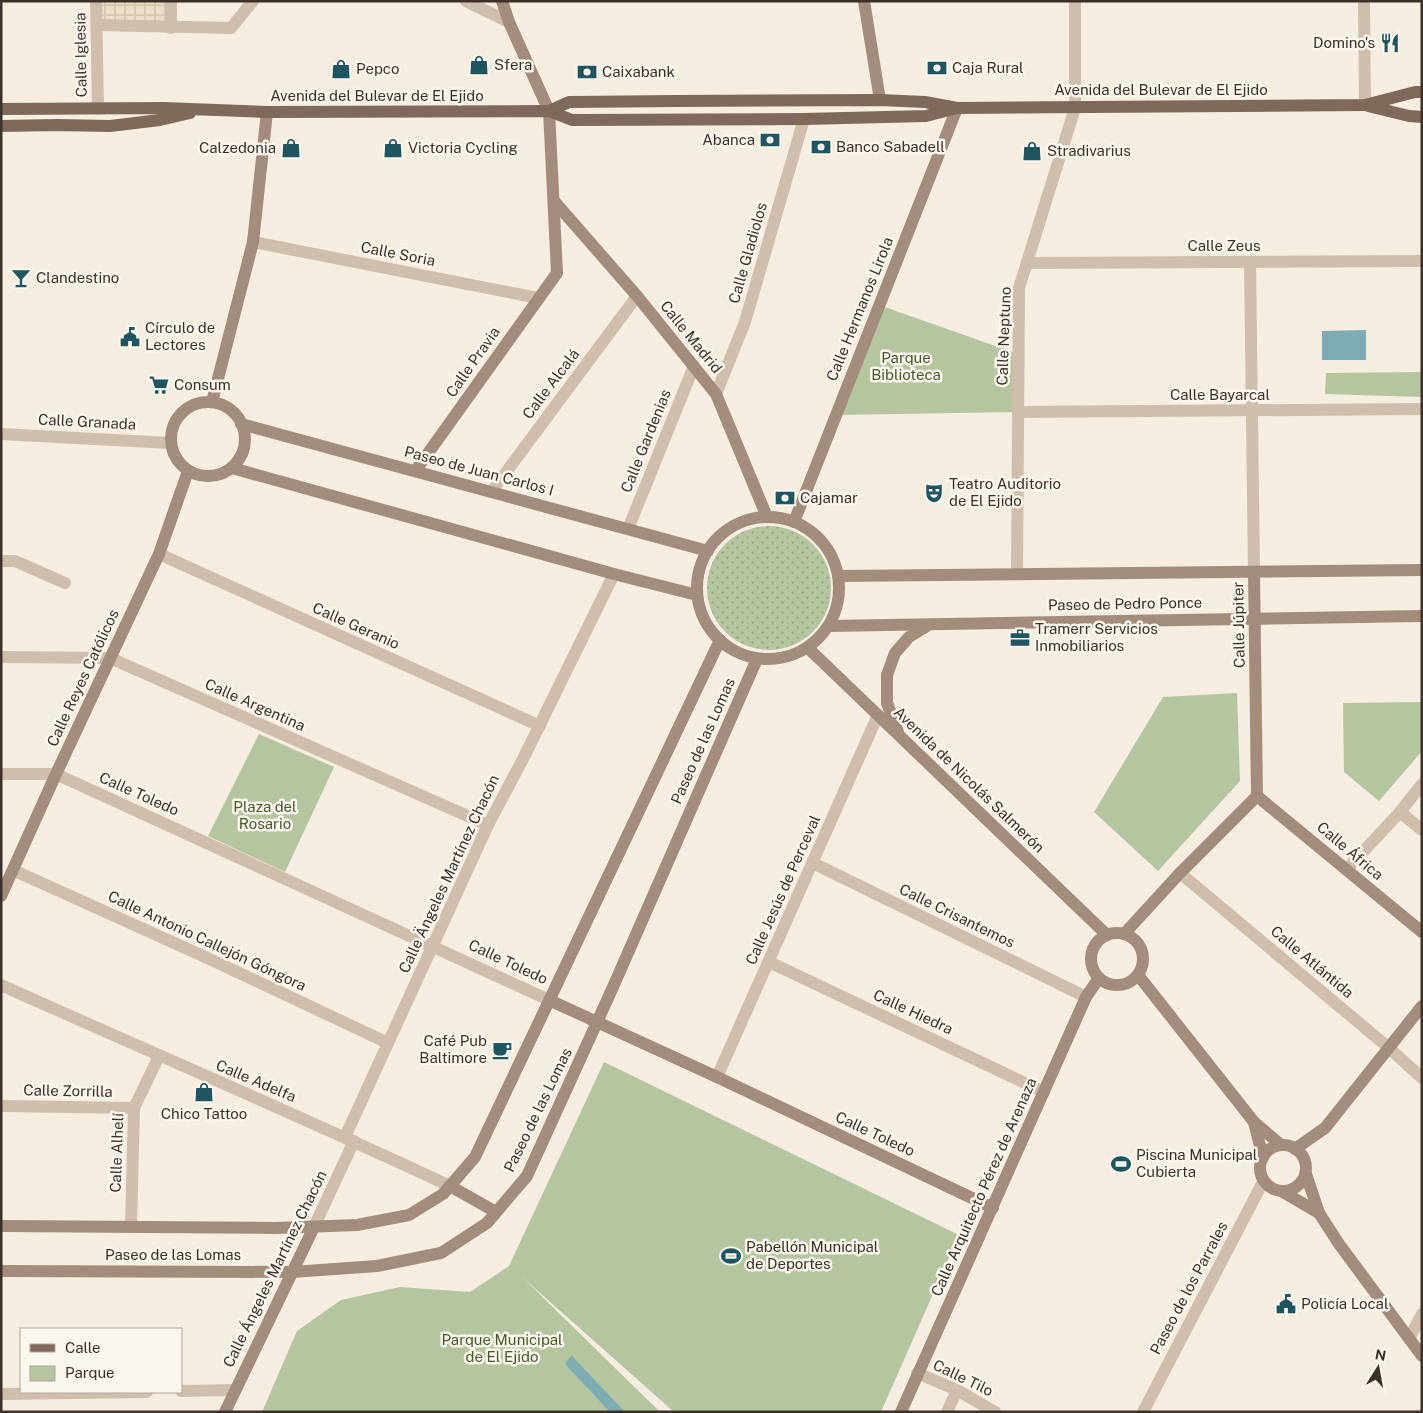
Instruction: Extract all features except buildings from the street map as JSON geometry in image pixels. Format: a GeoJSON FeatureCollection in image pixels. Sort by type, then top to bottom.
{"type":"FeatureCollection","features":[{"type":"Feature","properties":{"kind":"main road","name":"Avenida del Bulevar de El Ejido"},"geometry":{"type":"LineString","coordinates":[[549,111],[569,102],[880,100],[924,102],[957,108],[1365,105],[1415,92],[1422,92]]}},
{"type":"Feature","properties":{"kind":"main road","name":"Avenida del Bulevar de El Ejido"},"geometry":{"type":"LineString","coordinates":[[826,118],[880,100]]}},
{"type":"Feature","properties":{"kind":"main road","name":"Avenida del Bulevar de El Ejido"},"geometry":{"type":"LineString","coordinates":[[1365,105],[1408,116],[1422,117]]}},
{"type":"Feature","properties":{"kind":"main road","name":"Avenida del Bulevar de El Ejido"},"geometry":{"type":"LineString","coordinates":[[1,109],[163,108],[267,112],[549,111],[572,120],[804,119],[926,116],[957,108]]}},
{"type":"Feature","properties":{"kind":"main road","name":"Avenida del Bulevar de El Ejido"},"geometry":{"type":"LineString","coordinates":[[37,125],[98,109]]}},
{"type":"Feature","properties":{"kind":"main road","name":"Avenida del Bulevar de El Ejido"},"geometry":{"type":"LineString","coordinates":[[1,126],[110,126],[160,120],[206,110]]}},
{"type":"Feature","properties":{"kind":"street","name":"Calle Iglesia"},"geometry":{"type":"LineString","coordinates":[[96,1],[98,109]]}},
{"type":"Feature","properties":{"kind":"street"},"geometry":{"type":"LineString","coordinates":[[171,28],[172,1]]}},
{"type":"Feature","properties":{"kind":"street"},"geometry":{"type":"LineString","coordinates":[[97,25],[231,28],[253,1]]}},
{"type":"Feature","properties":{"kind":"street"},"geometry":{"type":"LineString","coordinates":[[466,1],[509,22]]}},
{"type":"Feature","properties":{"kind":"street"},"geometry":{"type":"LineString","coordinates":[[502,1],[509,22],[549,111],[554,201]]}},
{"type":"Feature","properties":{"kind":"street"},"geometry":{"type":"LineString","coordinates":[[864,1],[880,100]]}},
{"type":"Feature","properties":{"kind":"street","name":"Calle Neptuno"},"geometry":{"type":"LineString","coordinates":[[1018,574],[1019,288],[1075,108],[1074,1]]}},
{"type":"Feature","properties":{"kind":"street"},"geometry":{"type":"LineString","coordinates":[[1364,1],[1365,105]]}},
{"type":"Feature","properties":{"kind":"street","name":"Calle Hermanos Lirola"},"geometry":{"type":"LineString","coordinates":[[794,522],[957,108]]}},
{"type":"Feature","properties":{"kind":"street"},"geometry":{"type":"LineString","coordinates":[[212,402],[253,242],[267,112]]}},
{"type":"Feature","properties":{"kind":"street","name":"Calle Gladiolos"},"geometry":{"type":"LineString","coordinates":[[716,394],[745,322],[804,119]]}},
{"type":"Feature","properties":{"kind":"street","name":"Calle Pravia"},"geometry":{"type":"LineString","coordinates":[[416,470],[557,273],[554,201]]}},
{"type":"Feature","properties":{"kind":"street","name":"Calle Madrid"},"geometry":{"type":"LineString","coordinates":[[554,201],[637,296],[716,394],[767,517]]}},
{"type":"Feature","properties":{"kind":"street","name":"Calle Soria"},"geometry":{"type":"LineString","coordinates":[[253,242],[538,298]]}},
{"type":"Feature","properties":{"kind":"street","name":"Calle Zeus"},"geometry":{"type":"LineString","coordinates":[[1027,263],[1422,261]]}},
{"type":"Feature","properties":{"kind":"street","name":"Calle Júpiter"},"geometry":{"type":"LineString","coordinates":[[1250,262],[1257,796]]}},
{"type":"Feature","properties":{"kind":"street","name":"Calle Alcalá"},"geometry":{"type":"LineString","coordinates":[[492,491],[637,296]]}},
{"type":"Feature","properties":{"kind":"street","name":"Calle Gardenias"},"geometry":{"type":"LineString","coordinates":[[628,528],[694,366]]}},
{"type":"Feature","properties":{"kind":"street"},"geometry":{"type":"LineString","coordinates":[[201,402],[212,402],[224,406],[234,414],[241,424],[245,435],[244,447],[240,458],[232,468],[222,474],[198,475],[188,471],[173,454],[170,443],[173,426],[182,413],[191,406],[201,402]]}},
{"type":"Feature","properties":{"kind":"street","name":"Calle Bayarcal"},"geometry":{"type":"LineString","coordinates":[[1018,412],[1422,409]]}},
{"type":"Feature","properties":{"kind":"street","name":"Paseo de Juan Carlos I"},"geometry":{"type":"LineString","coordinates":[[241,424],[416,470],[708,551]]}},
{"type":"Feature","properties":{"kind":"street","name":"Calle Granada"},"geometry":{"type":"LineString","coordinates":[[1,434],[170,443]]}},
{"type":"Feature","properties":{"kind":"street"},"geometry":{"type":"LineString","coordinates":[[232,468],[614,574],[697,595]]}},
{"type":"Feature","properties":{"kind":"street","name":"Calle Reyes Católicos"},"geometry":{"type":"LineString","coordinates":[[1,896],[159,554],[188,471]]}},
{"type":"Feature","properties":{"kind":"street"},"geometry":{"type":"LineString","coordinates":[[767,517],[794,522],[815,534],[830,553],[839,576],[840,594],[829,626],[820,638],[808,648],[792,656],[758,659],[737,652],[720,640],[708,627],[701,612],[697,595],[699,572],[708,551],[723,533],[744,522],[767,517]]}},
{"type":"Feature","properties":{"kind":"street","name":"Calle Geranio"},"geometry":{"type":"LineString","coordinates":[[159,554],[540,726]]}},
{"type":"Feature","properties":{"kind":"street"},"geometry":{"type":"LineString","coordinates":[[1,561],[16,561],[65,583]]}},
{"type":"Feature","properties":{"kind":"street","name":"Paseo de Pedro Ponce"},"geometry":{"type":"LineString","coordinates":[[839,576],[1422,570]]}},
{"type":"Feature","properties":{"kind":"street","name":"Calle Ängeles Martínez Chacón"},"geometry":{"type":"LineString","coordinates":[[349,1139],[388,1043],[488,825],[540,726],[614,574]]}},
{"type":"Feature","properties":{"kind":"street","name":"Paseo de Pedro Ponce"},"geometry":{"type":"LineString","coordinates":[[829,626],[1422,616]]}},
{"type":"Feature","properties":{"kind":"street"},"geometry":{"type":"LineString","coordinates":[[899,735],[887,702],[887,675],[896,653],[909,637],[929,624]]}},
{"type":"Feature","properties":{"kind":"street","name":"Paseo de las Lomas"},"geometry":{"type":"LineString","coordinates":[[1,1226],[275,1228],[357,1225],[409,1215],[443,1194],[475,1157],[720,640]]}},
{"type":"Feature","properties":{"kind":"street","name":"Avenida de Nicolás Salmerón"},"geometry":{"type":"LineString","coordinates":[[808,648],[1107,935]]}},
{"type":"Feature","properties":{"kind":"street","name":"Calle Argentina"},"geometry":{"type":"LineString","coordinates":[[1,657],[110,658],[488,825]]}},
{"type":"Feature","properties":{"kind":"street","name":"Paseo de las Lomas"},"geometry":{"type":"LineString","coordinates":[[1,1271],[292,1272],[377,1266],[441,1253],[487,1223],[526,1176],[758,659]]}},
{"type":"Feature","properties":{"kind":"street","name":"Calle Jesús de Perceval"},"geometry":{"type":"LineString","coordinates":[[717,1076],[878,715]]}},
{"type":"Feature","properties":{"kind":"street","name":"Calle Toledo"},"geometry":{"type":"LineString","coordinates":[[1,774],[56,774],[717,1076],[993,1208]]}},
{"type":"Feature","properties":{"kind":"street"},"geometry":{"type":"LineString","coordinates":[[1347,869],[1400,812],[1422,784]]}},
{"type":"Feature","properties":{"kind":"street"},"geometry":{"type":"LineString","coordinates":[[1124,934],[1180,873],[1257,796]]}},
{"type":"Feature","properties":{"kind":"street","name":"Calle África"},"geometry":{"type":"LineString","coordinates":[[1257,796],[1422,932]]}},
{"type":"Feature","properties":{"kind":"street"},"geometry":{"type":"LineString","coordinates":[[1400,812],[1422,830]]}},
{"type":"Feature","properties":{"kind":"street","name":"Calle Crisantemos"},"geometry":{"type":"LineString","coordinates":[[813,863],[1086,997]]}},
{"type":"Feature","properties":{"kind":"street","name":"Calle Antonio Callejón Góngora"},"geometry":{"type":"LineString","coordinates":[[13,870],[388,1043]]}},
{"type":"Feature","properties":{"kind":"street","name":"Calle Atlántida"},"geometry":{"type":"LineString","coordinates":[[1180,873],[1389,1048],[1422,1078]]}},
{"type":"Feature","properties":{"kind":"street"},"geometry":{"type":"LineString","coordinates":[[1115,933],[1124,934],[1132,938],[1142,951],[1142,968],[1138,976],[1123,985],[1106,983],[1094,972],[1091,964],[1094,947],[1107,935],[1115,933]]}},
{"type":"Feature","properties":{"kind":"street","name":"Calle Hiedra"},"geometry":{"type":"LineString","coordinates":[[769,962],[1044,1092]]}},
{"type":"Feature","properties":{"kind":"street"},"geometry":{"type":"LineString","coordinates":[[1138,976],[1254,1122],[1281,1146]]}},
{"type":"Feature","properties":{"kind":"street","name":"Calle Arquitecto Pérez de Arenaza"},"geometry":{"type":"LineString","coordinates":[[901,1412],[1086,997],[1099,978]]}},
{"type":"Feature","properties":{"kind":"street","name":"Calle Adelfa"},"geometry":{"type":"LineString","coordinates":[[1,984],[349,1139],[450,1186],[496,1212]]}},
{"type":"Feature","properties":{"kind":"street"},"geometry":{"type":"LineString","coordinates":[[1319,1213],[1283,1192],[1268,1186],[1261,1173],[1260,1165],[1263,1158],[1274,1147],[1295,1148],[1325,1128],[1422,1006]]}},
{"type":"Feature","properties":{"kind":"street","name":"Calle Alhelí"},"geometry":{"type":"LineString","coordinates":[[131,1226],[134,1108],[159,1056]]}},
{"type":"Feature","properties":{"kind":"street","name":"Calle Zorrilla"},"geometry":{"type":"LineString","coordinates":[[1,1106],[134,1108]]}},
{"type":"Feature","properties":{"kind":"street"},"geometry":{"type":"LineString","coordinates":[[1254,1122],[1263,1158]]}},
{"type":"Feature","properties":{"kind":"street","name":"Calle Ángeles Martínez Chacón"},"geometry":{"type":"LineString","coordinates":[[225,1412],[314,1227],[349,1139]]}},
{"type":"Feature","properties":{"kind":"street"},"geometry":{"type":"LineString","coordinates":[[1295,1148],[1305,1160],[1306,1174],[1319,1213],[1339,1244],[1422,1356]]}},
{"type":"Feature","properties":{"kind":"street"},"geometry":{"type":"LineString","coordinates":[[1283,1192],[1298,1187],[1306,1174]]}},
{"type":"Feature","properties":{"kind":"street","name":"Paseo de los Parrales"},"geometry":{"type":"LineString","coordinates":[[1143,1412],[1264,1180]]}},
{"type":"Feature","properties":{"kind":"street"},"geometry":{"type":"LineString","coordinates":[[1409,1339],[1422,1314]]}},
{"type":"Feature","properties":{"kind":"street","name":"Calle Tilo"},"geometry":{"type":"LineString","coordinates":[[917,1373],[957,1390],[995,1412]]}},
{"type":"Feature","properties":{"kind":"street"},"geometry":{"type":"LineString","coordinates":[[182,1391],[235,1390]]}},
{"type":"Feature","properties":{"kind":"street"},"geometry":{"type":"LineString","coordinates":[[947,1412],[957,1390]]}},
{"type":"Feature","properties":{"kind":"street"},"geometry":{"type":"LineString","coordinates":[[1,1394],[74,1393]]}},
{"type":"Feature","properties":{"kind":"green space","name":"Parque Biblioteca"},"geometry":{"type":"Polygon","coordinates":[[[879,305],[1018,354],[1018,412],[836,415],[879,305]]]}},
{"type":"Feature","properties":{"kind":"green space"},"geometry":{"type":"Polygon","coordinates":[[[1422,372],[1422,397],[1325,394],[1326,373],[1422,372]]]}},
{"type":"Feature","properties":{"kind":"green space"},"geometry":{"type":"Polygon","coordinates":[[[769,526],[793,531],[813,544],[826,564],[831,588],[826,612],[813,632],[793,645],[769,650],[745,645],[725,632],[712,612],[707,588],[712,564],[725,544],[745,531],[769,526]]]}},
{"type":"Feature","properties":{"kind":"green space"},"geometry":{"type":"Polygon","coordinates":[[[1237,693],[1240,781],[1158,871],[1094,812],[1163,697],[1237,693]]]}},
{"type":"Feature","properties":{"kind":"green space"},"geometry":{"type":"Polygon","coordinates":[[[1422,702],[1422,751],[1379,801],[1344,772],[1343,703],[1422,702]]]}},
{"type":"Feature","properties":{"kind":"green space","name":"Plaza del Rosario"},"geometry":{"type":"Polygon","coordinates":[[[259,734],[334,767],[285,872],[208,836],[259,734]]]}},
{"type":"Feature","properties":{"kind":"green space","name":"Parque Municipal de El Ejido"},"geometry":{"type":"Polygon","coordinates":[[[604,1062],[959,1235],[881,1412],[674,1412],[522,1277],[660,1412],[262,1412],[297,1331],[341,1300],[400,1287],[470,1292],[509,1266],[604,1062]]]}},
{"type":"Feature","properties":{"kind":"shaded area"},"geometry":{"type":"Polygon","coordinates":[[[96,1],[171,1],[171,28],[97,25],[96,1]]]}},
{"type":"Feature","properties":{"kind":"water"},"geometry":{"type":"Polygon","coordinates":[[[1366,330],[1366,360],[1322,360],[1322,331],[1366,330]]]}},
{"type":"Feature","properties":{"kind":"water"},"geometry":{"type":"Polygon","coordinates":[[[572,1355],[625,1412],[610,1412],[565,1364],[572,1355]]]}},
{"type":"Feature","properties":{"kind":"place","name":"Domino's"},"geometry":{"type":"Point","coordinates":[1390,43]}},
{"type":"Feature","properties":{"kind":"place","name":"Sfera"},"geometry":{"type":"Point","coordinates":[479,65]}},
{"type":"Feature","properties":{"kind":"place","name":"Caja Rural"},"geometry":{"type":"Point","coordinates":[937,68]}},
{"type":"Feature","properties":{"kind":"place","name":"Pepco"},"geometry":{"type":"Point","coordinates":[341,69]}},
{"type":"Feature","properties":{"kind":"place","name":"Caixabank"},"geometry":{"type":"Point","coordinates":[587,72]}},
{"type":"Feature","properties":{"kind":"place","name":"Abanca"},"geometry":{"type":"Point","coordinates":[770,140]}},
{"type":"Feature","properties":{"kind":"place","name":"Banco Sabadell"},"geometry":{"type":"Point","coordinates":[821,147]}},
{"type":"Feature","properties":{"kind":"place","name":"Calzedonia"},"geometry":{"type":"Point","coordinates":[291,148]}},
{"type":"Feature","properties":{"kind":"place","name":"Victoria Cycling"},"geometry":{"type":"Point","coordinates":[393,148]}},
{"type":"Feature","properties":{"kind":"place","name":"Stradivarius"},"geometry":{"type":"Point","coordinates":[1032,151]}},
{"type":"Feature","properties":{"kind":"place","name":"Clandestino"},"geometry":{"type":"Point","coordinates":[21,278]}},
{"type":"Feature","properties":{"kind":"place","name":"Círculo de Lectores"},"geometry":{"type":"Point","coordinates":[130,337]}},
{"type":"Feature","properties":{"kind":"place","name":"Consum"},"geometry":{"type":"Point","coordinates":[159,385]}},
{"type":"Feature","properties":{"kind":"place","name":"Teatro Auditorio de El Ejido"},"geometry":{"type":"Point","coordinates":[934,493]}},
{"type":"Feature","properties":{"kind":"place","name":"Cajamar"},"geometry":{"type":"Point","coordinates":[785,498]}},
{"type":"Feature","properties":{"kind":"place","name":"Tramerr Servicios Inmobiliarios"},"geometry":{"type":"Point","coordinates":[1020,638]}},
{"type":"Feature","properties":{"kind":"place","name":"Café Pub Baltimore"},"geometry":{"type":"Point","coordinates":[502,1050]}},
{"type":"Feature","properties":{"kind":"place","name":"Chico Tattoo"},"geometry":{"type":"Point","coordinates":[204,1092]}},
{"type":"Feature","properties":{"kind":"place","name":"Piscina Municipal Cubierta"},"geometry":{"type":"Point","coordinates":[1121,1164]}},
{"type":"Feature","properties":{"kind":"place","name":"Pabellón Municipal de Deportes"},"geometry":{"type":"Point","coordinates":[731,1256]}},
{"type":"Feature","properties":{"kind":"place","name":"Policía Local"},"geometry":{"type":"Point","coordinates":[1286,1304]}}]}
